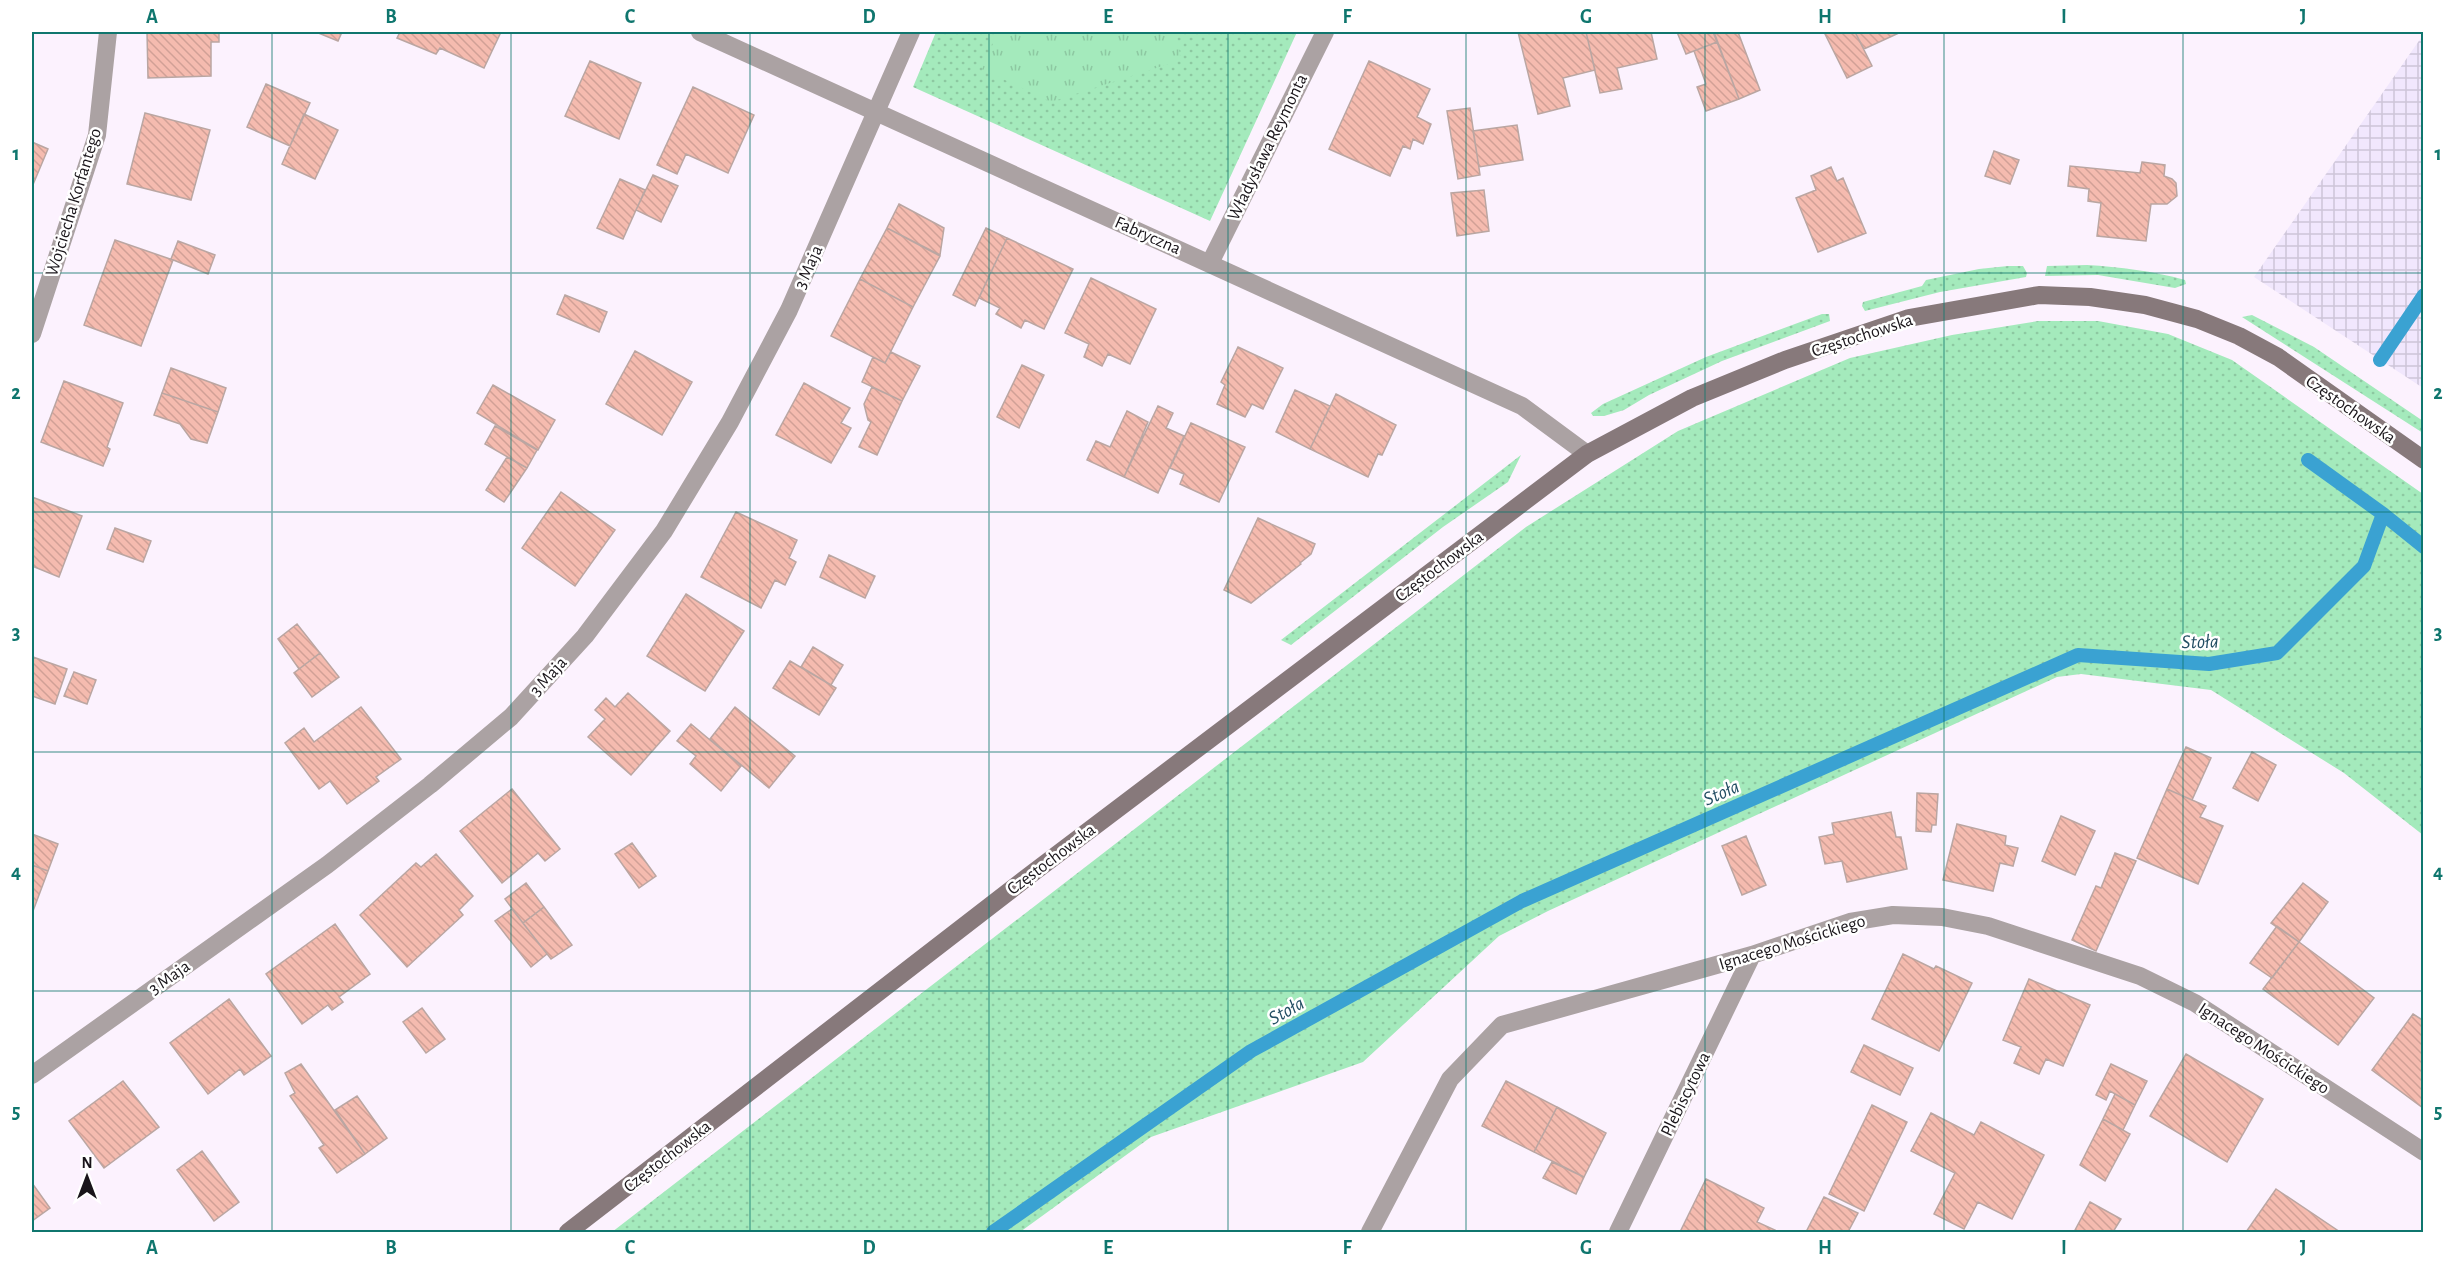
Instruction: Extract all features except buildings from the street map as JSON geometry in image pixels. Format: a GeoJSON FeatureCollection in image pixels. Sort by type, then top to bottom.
{"type":"FeatureCollection","features":[{"type":"Feature","properties":{"kind":"street","name":"Wojciecha Korfantego"},"geometry":{"type":"LineString","coordinates":[[32,334],[97,135],[108,32]]}},
{"type":"Feature","properties":{"kind":"street","name":"Fabryczna"},"geometry":{"type":"LineString","coordinates":[[700,32],[1522,406],[1587,454]]}},
{"type":"Feature","properties":{"kind":"street","name":"3 Maja"},"geometry":{"type":"LineString","coordinates":[[32,1075],[327,865],[430,785],[511,717],[585,636],[663,531],[730,423],[789,310],[877,114],[911,32]]}},
{"type":"Feature","properties":{"kind":"street","name":"Władysława Reymonta"},"geometry":{"type":"LineString","coordinates":[[1210,263],[1325,32]]}},
{"type":"Feature","properties":{"kind":"street","name":"Częstochowska"},"geometry":{"type":"LineString","coordinates":[[568,1233],[1034,872],[1587,454],[1692,398],[1827,346],[1910,318],[2039,295],[2090,297],[2145,305],[2197,319],[2239,336],[2278,357],[2424,460]]}},
{"type":"Feature","properties":{"kind":"street","name":"Ignacego Mościckiego"},"geometry":{"type":"LineString","coordinates":[[1370,1233],[1450,1079],[1502,1025],[1752,955],[1850,922],[1893,915],[1942,917],[1988,926],[2140,976],[2195,1003],[2424,1152]]}},
{"type":"Feature","properties":{"kind":"street","name":"Plebiscytowa"},"geometry":{"type":"LineString","coordinates":[[1618,1233],[1752,955]]}},
{"type":"Feature","properties":{"kind":"shaded area"},"geometry":{"type":"Polygon","coordinates":[[[2423,35],[2423,388],[2254,277],[2423,35]]]}},
{"type":"Feature","properties":{"kind":"green space"},"geometry":{"type":"Polygon","coordinates":[[[936,32],[1297,32],[1210,221],[913,87],[936,32]]]}},
{"type":"Feature","properties":{"kind":"green space"},"geometry":{"type":"Polygon","coordinates":[[[998,32],[1176,32],[1181,60],[1051,102],[982,69],[998,32]]]}},
{"type":"Feature","properties":{"kind":"green space"},"geometry":{"type":"Polygon","coordinates":[[[2087,265],[2161,274],[2185,280],[2186,284],[2175,288],[2098,275],[2045,276],[2047,266],[2087,265]]]}},
{"type":"Feature","properties":{"kind":"green space"},"geometry":{"type":"Polygon","coordinates":[[[2023,266],[2027,273],[2026,277],[1940,292],[1865,311],[1862,306],[1863,302],[1922,286],[1926,280],[1979,269],[2023,266]]]}},
{"type":"Feature","properties":{"kind":"green space"},"geometry":{"type":"Polygon","coordinates":[[[1822,314],[1829,314],[1830,321],[1722,361],[1649,395],[1624,410],[1604,416],[1593,416],[1591,413],[1603,404],[1706,357],[1822,314]]]}},
{"type":"Feature","properties":{"kind":"green space"},"geometry":{"type":"Polygon","coordinates":[[[2252,315],[2314,347],[2423,421],[2423,433],[2242,317],[2252,315]]]}},
{"type":"Feature","properties":{"kind":"green space"},"geometry":{"type":"Polygon","coordinates":[[[2038,321],[2098,321],[2168,334],[2232,360],[2423,494],[2423,835],[2344,773],[2211,690],[2081,674],[2057,677],[1548,911],[1499,936],[1363,1062],[1151,1137],[1020,1232],[612,1232],[1526,527],[1678,431],[1850,358],[1952,335],[2038,321]]]}},
{"type":"Feature","properties":{"kind":"green space"},"geometry":{"type":"Polygon","coordinates":[[[1521,455],[1508,482],[1443,527],[1291,645],[1281,640],[1521,455]]]}},
{"type":"Feature","properties":{"kind":"waterway","name":"Stoła"},"geometry":{"type":"LineString","coordinates":[[2380,360],[2424,295]]}},
{"type":"Feature","properties":{"kind":"waterway","name":"Stoła"},"geometry":{"type":"LineString","coordinates":[[993,1232],[1251,1051],[1522,901],[2078,655],[2209,664],[2277,653],[2364,566],[2383,514],[2308,460]]}},
{"type":"Feature","properties":{"kind":"waterway"},"geometry":{"type":"LineString","coordinates":[[2383,514],[2424,547]]}}]}
